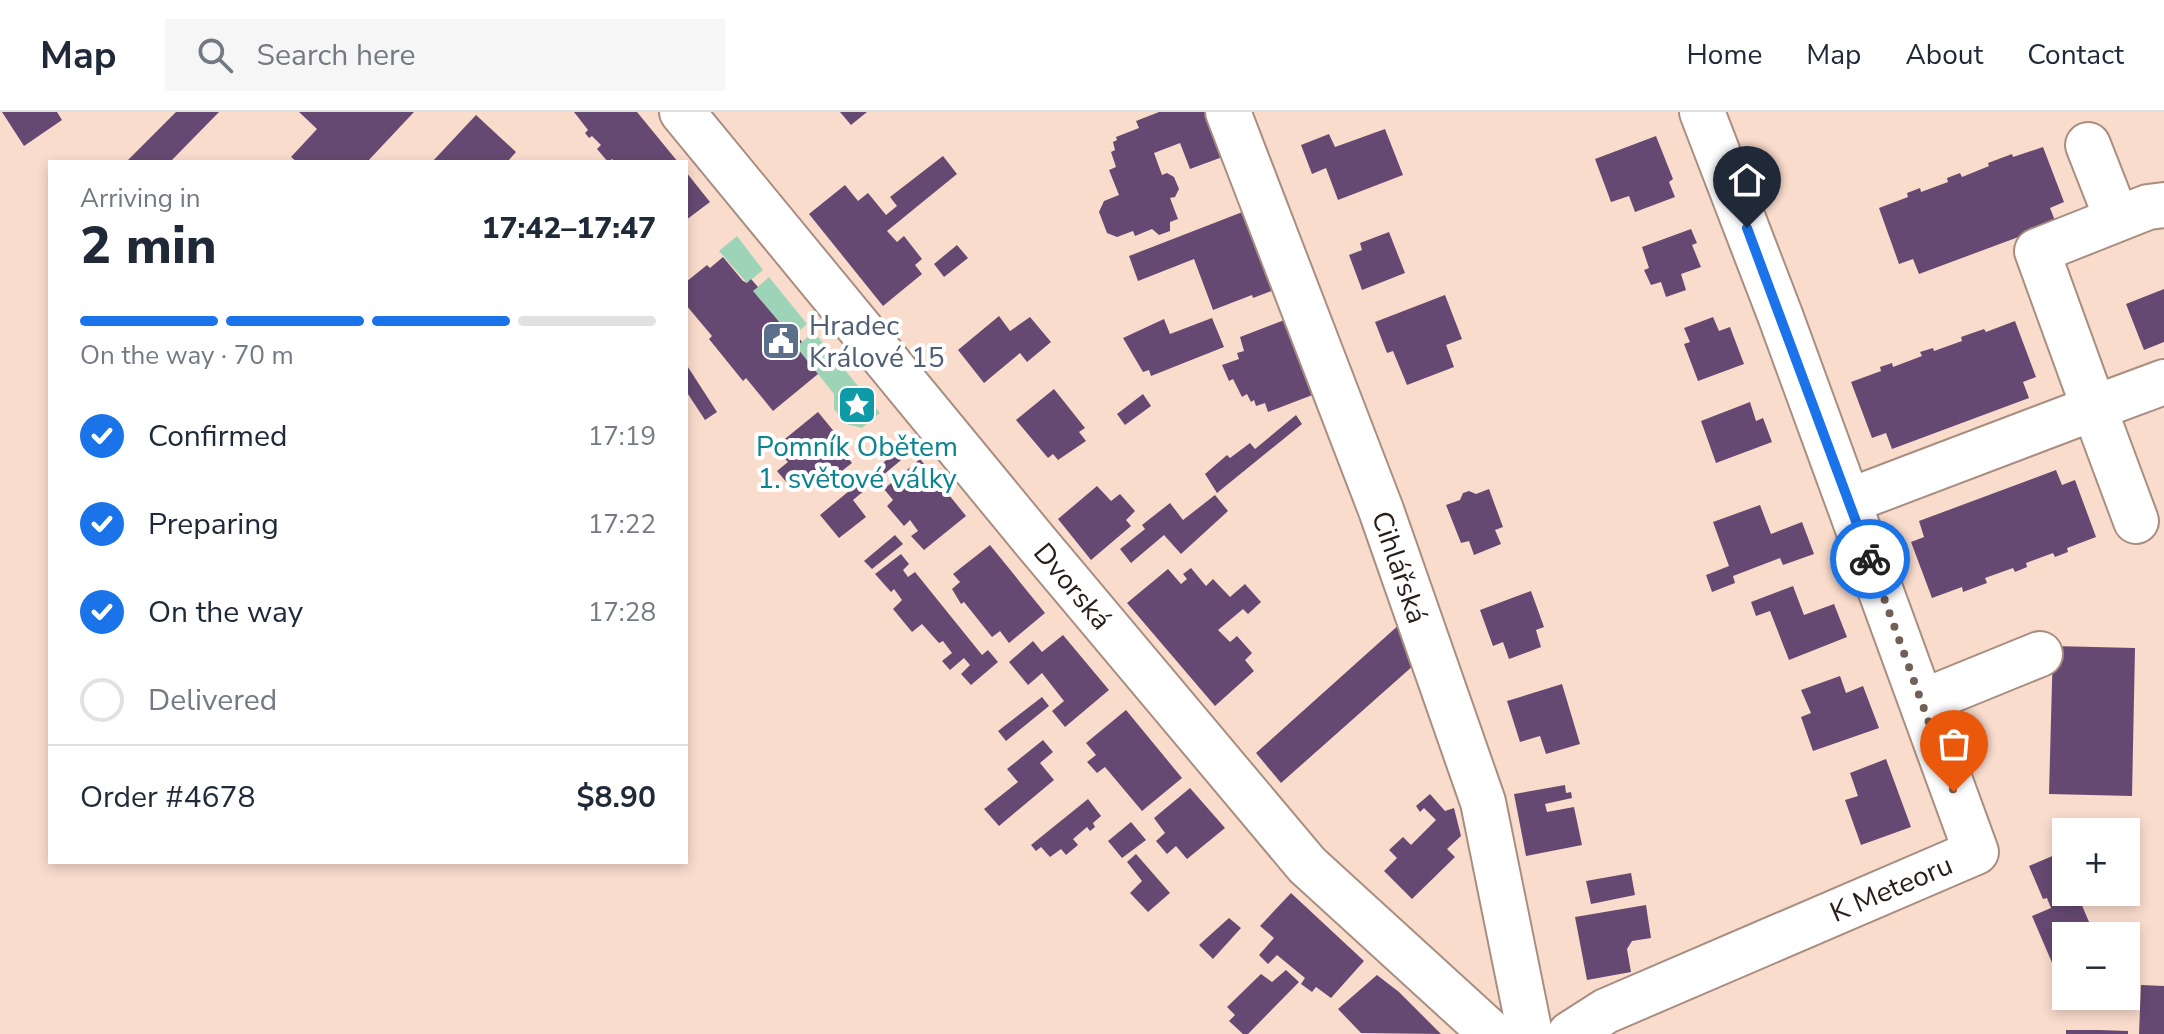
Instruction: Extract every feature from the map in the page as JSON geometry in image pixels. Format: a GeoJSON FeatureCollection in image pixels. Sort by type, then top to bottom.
{"type":"FeatureCollection","features":[{"type":"Feature","properties":{"kind":"street","name":"Dvorská"},"geometry":{"type":"LineString","coordinates":[[682,112],[1307,865],[1492,1034]]}},
{"type":"Feature","properties":{"kind":"street","name":"Cihlářská"},"geometry":{"type":"LineString","coordinates":[[1228,112],[1381,510],[1483,802],[1530,1034]]}},
{"type":"Feature","properties":{"kind":"street","name":"K Meteoru"},"geometry":{"type":"LineString","coordinates":[[1570,1034],[1606,1011],[1976,852],[1849,501],[1702,112]]}},
{"type":"Feature","properties":{"kind":"street"},"geometry":{"type":"LineString","coordinates":[[2088,145],[2117,219]]}},
{"type":"Feature","properties":{"kind":"street"},"geometry":{"type":"LineString","coordinates":[[2136,521],[2037,251],[2148,207],[2164,205]]}},
{"type":"Feature","properties":{"kind":"street"},"geometry":{"type":"LineString","coordinates":[[1849,501],[2164,382]]}},
{"type":"Feature","properties":{"kind":"street"},"geometry":{"type":"LineString","coordinates":[[1922,702],[2040,654]]}},
{"type":"Feature","properties":{"kind":"green space"},"geometry":{"type":"Polygon","coordinates":[[[737,236],[763,270],[747,283],[719,251],[737,236]]]}},
{"type":"Feature","properties":{"kind":"green space"},"geometry":{"type":"Polygon","coordinates":[[[769,277],[807,324],[792,337],[753,291],[769,277]]]}},
{"type":"Feature","properties":{"kind":"green space"},"geometry":{"type":"Polygon","coordinates":[[[814,332],[880,413],[862,428],[846,424],[834,409],[834,394],[798,349],[798,345],[814,332]]]}},
{"type":"Feature","properties":{"kind":"building"},"geometry":{"type":"Polygon","coordinates":[[[2,112],[57,112],[62,120],[24,146],[2,112]]]}},
{"type":"Feature","properties":{"kind":"building"},"geometry":{"type":"Polygon","coordinates":[[[176,112],[219,112],[172,160],[128,160],[176,112]]]}},
{"type":"Feature","properties":{"kind":"building"},"geometry":{"type":"Polygon","coordinates":[[[299,112],[414,112],[369,160],[295,160],[291,157],[317,129],[299,112]]]}},
{"type":"Feature","properties":{"kind":"building"},"geometry":{"type":"Polygon","coordinates":[[[574,112],[637,112],[676,160],[606,160],[597,149],[601,145],[585,133],[588,130],[574,112]]]}},
{"type":"Feature","properties":{"kind":"building"},"geometry":{"type":"Polygon","coordinates":[[[840,112],[867,112],[851,125],[840,112]]]}},
{"type":"Feature","properties":{"kind":"building"},"geometry":{"type":"Polygon","coordinates":[[[1159,112],[1208,112],[1225,156],[1190,169],[1180,143],[1154,153],[1162,175],[1167,173],[1174,177],[1179,189],[1175,197],[1170,198],[1178,219],[1170,222],[1170,231],[1159,235],[1152,229],[1135,236],[1133,231],[1117,237],[1107,233],[1099,212],[1104,201],[1119,195],[1109,170],[1116,167],[1111,152],[1115,150],[1113,142],[1117,140],[1116,137],[1139,128],[1136,121],[1159,112]]]}},
{"type":"Feature","properties":{"kind":"building"},"geometry":{"type":"Polygon","coordinates":[[[476,115],[516,152],[509,160],[434,160],[476,115]]]}},
{"type":"Feature","properties":{"kind":"building"},"geometry":{"type":"Polygon","coordinates":[[[1385,129],[1403,175],[1338,200],[1326,168],[1312,174],[1301,145],[1329,134],[1335,147],[1385,129]]]}},
{"type":"Feature","properties":{"kind":"building"},"geometry":{"type":"Polygon","coordinates":[[[1656,136],[1673,179],[1669,182],[1675,197],[1635,212],[1629,196],[1611,202],[1595,159],[1656,136]]]}},
{"type":"Feature","properties":{"kind":"building"},"geometry":{"type":"Polygon","coordinates":[[[2043,147],[2064,202],[2050,208],[2056,223],[1919,274],[1913,259],[1899,264],[1879,208],[1908,197],[1907,193],[1920,188],[1921,192],[1948,182],[1947,178],[1960,173],[1962,177],[2012,154],[2013,157],[2043,147]]]}},
{"type":"Feature","properties":{"kind":"building"},"geometry":{"type":"Polygon","coordinates":[[[943,156],[957,174],[887,231],[897,242],[904,236],[922,259],[915,265],[922,274],[883,306],[809,214],[845,185],[858,201],[868,193],[886,215],[897,206],[890,197],[943,156]]]}},
{"type":"Feature","properties":{"kind":"building"},"geometry":{"type":"Polygon","coordinates":[[[688,174],[710,202],[688,218],[688,174]]]}},
{"type":"Feature","properties":{"kind":"building"},"geometry":{"type":"Polygon","coordinates":[[[1245,211],[1274,290],[1213,310],[1194,259],[1138,281],[1129,256],[1245,211]]]}},
{"type":"Feature","properties":{"kind":"building"},"geometry":{"type":"Polygon","coordinates":[[[1691,229],[1697,243],[1692,245],[1701,267],[1681,274],[1686,290],[1666,297],[1661,282],[1651,285],[1644,270],[1649,268],[1642,247],[1691,229]]]}},
{"type":"Feature","properties":{"kind":"building"},"geometry":{"type":"Polygon","coordinates":[[[1389,232],[1405,273],[1362,290],[1349,255],[1362,250],[1360,243],[1389,232]]]}},
{"type":"Feature","properties":{"kind":"building"},"geometry":{"type":"Polygon","coordinates":[[[957,245],[968,258],[944,277],[934,264],[957,245]]]}},
{"type":"Feature","properties":{"kind":"building"},"geometry":{"type":"Polygon","coordinates":[[[723,257],[743,281],[747,283],[751,279],[758,287],[753,291],[792,337],[796,334],[802,342],[798,349],[818,374],[773,411],[746,378],[743,381],[688,307],[688,280],[707,265],[710,268],[723,257]]]}},
{"type":"Feature","properties":{"kind":"building"},"geometry":{"type":"Polygon","coordinates":[[[2164,289],[2164,342],[2144,350],[2126,304],[2164,289]]]}},
{"type":"Feature","properties":{"kind":"building"},"geometry":{"type":"Polygon","coordinates":[[[1445,295],[1462,339],[1446,345],[1454,367],[1407,385],[1393,351],[1387,353],[1375,322],[1445,295]]]}},
{"type":"Feature","properties":{"kind":"building"},"geometry":{"type":"Polygon","coordinates":[[[999,316],[1010,331],[1030,317],[1051,342],[1027,362],[1020,353],[984,383],[958,350],[999,316]]]}},
{"type":"Feature","properties":{"kind":"building"},"geometry":{"type":"Polygon","coordinates":[[[1713,317],[1719,331],[1730,327],[1744,364],[1698,381],[1684,344],[1690,342],[1684,328],[1713,317]]]}},
{"type":"Feature","properties":{"kind":"building"},"geometry":{"type":"Polygon","coordinates":[[[1212,318],[1224,347],[1151,376],[1149,370],[1143,372],[1123,338],[1164,319],[1170,334],[1212,318]]]}},
{"type":"Feature","properties":{"kind":"building"},"geometry":{"type":"Polygon","coordinates":[[[1287,319],[1315,394],[1268,412],[1265,403],[1256,406],[1247,394],[1242,397],[1233,379],[1229,381],[1222,365],[1239,359],[1237,353],[1244,351],[1240,337],[1287,319]]]}},
{"type":"Feature","properties":{"kind":"building"},"geometry":{"type":"Polygon","coordinates":[[[2015,321],[2036,377],[2023,382],[2029,398],[1892,449],[1886,433],[1872,438],[1851,382],[1881,371],[1880,367],[1892,363],[1893,367],[1922,356],[1920,352],[1933,348],[1934,351],[1962,341],[1961,337],[2015,321]]]}},
{"type":"Feature","properties":{"kind":"building"},"geometry":{"type":"Polygon","coordinates":[[[688,367],[717,412],[705,420],[688,394],[688,367]]]}},
{"type":"Feature","properties":{"kind":"building"},"geometry":{"type":"Polygon","coordinates":[[[1054,389],[1085,428],[1079,432],[1086,441],[1058,460],[1053,454],[1048,458],[1016,420],[1054,389]]]}},
{"type":"Feature","properties":{"kind":"building"},"geometry":{"type":"Polygon","coordinates":[[[1143,394],[1151,406],[1125,425],[1117,414],[1143,394]]]}},
{"type":"Feature","properties":{"kind":"building"},"geometry":{"type":"Polygon","coordinates":[[[1750,402],[1756,421],[1763,418],[1772,442],[1716,463],[1701,421],[1750,402]]]}},
{"type":"Feature","properties":{"kind":"building"},"geometry":{"type":"Polygon","coordinates":[[[818,412],[846,446],[842,450],[852,463],[824,485],[814,473],[793,490],[777,471],[788,462],[775,447],[818,412]]]}},
{"type":"Feature","properties":{"kind":"building"},"geometry":{"type":"Polygon","coordinates":[[[1296,415],[1302,424],[1217,493],[1205,474],[1227,455],[1230,458],[1250,443],[1255,449],[1296,415]]]}},
{"type":"Feature","properties":{"kind":"building"},"geometry":{"type":"Polygon","coordinates":[[[906,444],[912,451],[853,500],[866,517],[839,538],[820,515],[906,444]]]}},
{"type":"Feature","properties":{"kind":"building"},"geometry":{"type":"Polygon","coordinates":[[[920,459],[966,516],[924,550],[911,536],[918,531],[910,520],[904,526],[887,506],[893,500],[884,489],[920,459]]]}},
{"type":"Feature","properties":{"kind":"building"},"geometry":{"type":"Polygon","coordinates":[[[2056,470],[2062,485],[2075,480],[2096,537],[2067,548],[2068,552],[2055,557],[2053,553],[2026,563],[2027,567],[2015,572],[2013,568],[1985,578],[1987,583],[1963,592],[1962,587],[1932,598],[1911,542],[1924,537],[1919,521],[2056,470]]]}},
{"type":"Feature","properties":{"kind":"building"},"geometry":{"type":"Polygon","coordinates":[[[1097,486],[1111,501],[1120,494],[1135,511],[1126,520],[1131,526],[1091,560],[1058,519],[1097,486]]]}},
{"type":"Feature","properties":{"kind":"building"},"geometry":{"type":"Polygon","coordinates":[[[1489,489],[1503,527],[1495,530],[1501,544],[1474,555],[1469,541],[1461,543],[1446,505],[1460,500],[1463,493],[1469,491],[1476,494],[1489,489]]]}},
{"type":"Feature","properties":{"kind":"building"},"geometry":{"type":"Polygon","coordinates":[[[1215,495],[1228,511],[1181,554],[1164,535],[1131,563],[1120,549],[1145,529],[1142,525],[1170,503],[1183,520],[1215,495]]]}},
{"type":"Feature","properties":{"kind":"building"},"geometry":{"type":"Polygon","coordinates":[[[1760,505],[1771,534],[1802,522],[1814,554],[1783,565],[1780,558],[1733,576],[1735,583],[1712,592],[1706,575],[1729,566],[1713,522],[1760,505]]]}},
{"type":"Feature","properties":{"kind":"building"},"geometry":{"type":"Polygon","coordinates":[[[895,535],[903,544],[872,569],[864,561],[895,535]]]}},
{"type":"Feature","properties":{"kind":"building"},"geometry":{"type":"Polygon","coordinates":[[[990,545],[1045,613],[1009,643],[1000,631],[992,637],[964,602],[961,604],[952,589],[960,582],[953,574],[990,545]]]}},
{"type":"Feature","properties":{"kind":"building"},"geometry":{"type":"Polygon","coordinates":[[[901,554],[909,564],[903,570],[908,577],[915,572],[982,655],[988,650],[998,662],[971,685],[961,674],[970,665],[964,658],[950,670],[942,661],[952,653],[943,641],[939,643],[922,624],[912,632],[893,609],[902,600],[875,574],[901,554]]]}},
{"type":"Feature","properties":{"kind":"building"},"geometry":{"type":"Polygon","coordinates":[[[1191,568],[1206,586],[1213,579],[1230,597],[1245,584],[1261,602],[1248,614],[1243,609],[1218,630],[1230,642],[1237,636],[1252,653],[1245,660],[1254,671],[1215,706],[1127,603],[1168,569],[1181,584],[1187,579],[1183,574],[1191,568]]]}},
{"type":"Feature","properties":{"kind":"building"},"geometry":{"type":"Polygon","coordinates":[[[1793,586],[1804,615],[1834,604],[1847,637],[1789,660],[1770,611],[1756,616],[1751,602],[1793,586]]]}},
{"type":"Feature","properties":{"kind":"building"},"geometry":{"type":"Polygon","coordinates":[[[1531,591],[1544,627],[1536,630],[1541,647],[1509,659],[1503,642],[1493,646],[1480,610],[1531,591]]]}},
{"type":"Feature","properties":{"kind":"building"},"geometry":{"type":"Polygon","coordinates":[[[1401,623],[1414,665],[1281,783],[1256,753],[1401,623]]]}},
{"type":"Feature","properties":{"kind":"building"},"geometry":{"type":"Polygon","coordinates":[[[1063,635],[1109,690],[1065,727],[1052,711],[1064,701],[1042,673],[1028,685],[1009,662],[1033,641],[1042,652],[1063,635]]]}},
{"type":"Feature","properties":{"kind":"building"},"geometry":{"type":"Polygon","coordinates":[[[2053,646],[2135,648],[2132,796],[2049,794],[2053,646]]]}},
{"type":"Feature","properties":{"kind":"building"},"geometry":{"type":"Polygon","coordinates":[[[1840,676],[1846,693],[1863,686],[1879,728],[1813,751],[1801,717],[1811,713],[1801,690],[1840,676]]]}},
{"type":"Feature","properties":{"kind":"building"},"geometry":{"type":"Polygon","coordinates":[[[1562,684],[1580,744],[1546,754],[1540,736],[1520,742],[1507,701],[1562,684]]]}},
{"type":"Feature","properties":{"kind":"building"},"geometry":{"type":"Polygon","coordinates":[[[1042,697],[1049,706],[1006,741],[998,731],[1042,697]]]}},
{"type":"Feature","properties":{"kind":"building"},"geometry":{"type":"Polygon","coordinates":[[[1126,710],[1182,778],[1142,811],[1105,767],[1097,773],[1087,762],[1096,755],[1086,743],[1126,710]]]}},
{"type":"Feature","properties":{"kind":"building"},"geometry":{"type":"Polygon","coordinates":[[[1043,740],[1053,752],[1040,763],[1054,780],[999,826],[984,809],[1018,782],[1007,769],[1043,740]]]}},
{"type":"Feature","properties":{"kind":"building"},"geometry":{"type":"Polygon","coordinates":[[[1886,759],[1911,827],[1861,845],[1845,800],[1858,796],[1850,773],[1886,759]]]}},
{"type":"Feature","properties":{"kind":"building"},"geometry":{"type":"Polygon","coordinates":[[[1565,785],[1566,793],[1571,792],[1572,798],[1545,804],[1547,812],[1574,807],[1582,845],[1526,856],[1514,794],[1565,785]]]}},
{"type":"Feature","properties":{"kind":"building"},"geometry":{"type":"Polygon","coordinates":[[[1190,788],[1225,828],[1187,859],[1176,846],[1167,854],[1156,841],[1165,833],[1154,818],[1190,788]]]}},
{"type":"Feature","properties":{"kind":"building"},"geometry":{"type":"Polygon","coordinates":[[[1430,794],[1445,811],[1454,808],[1461,836],[1447,849],[1455,857],[1412,899],[1384,871],[1397,858],[1389,850],[1403,837],[1411,845],[1436,820],[1424,808],[1420,812],[1416,806],[1430,794]]]}},
{"type":"Feature","properties":{"kind":"building"},"geometry":{"type":"Polygon","coordinates":[[[1088,799],[1101,816],[1093,823],[1095,827],[1090,831],[1087,827],[1073,839],[1078,845],[1066,855],[1061,849],[1050,857],[1041,847],[1036,851],[1031,845],[1088,799]]]}},
{"type":"Feature","properties":{"kind":"building"},"geometry":{"type":"Polygon","coordinates":[[[1131,822],[1146,840],[1122,858],[1108,841],[1131,822]]]}},
{"type":"Feature","properties":{"kind":"building"},"geometry":{"type":"Polygon","coordinates":[[[1136,854],[1170,893],[1148,912],[1130,893],[1142,881],[1127,862],[1136,854]]]}},
{"type":"Feature","properties":{"kind":"building"},"geometry":{"type":"Polygon","coordinates":[[[2052,856],[2052,906],[2082,906],[2089,922],[2052,922],[2052,963],[2032,916],[2051,908],[2047,898],[2043,899],[2029,866],[2052,856]]]}},
{"type":"Feature","properties":{"kind":"building"},"geometry":{"type":"Polygon","coordinates":[[[1631,873],[1635,895],[1591,904],[1586,881],[1631,873]]]}},
{"type":"Feature","properties":{"kind":"building"},"geometry":{"type":"Polygon","coordinates":[[[1291,893],[1364,961],[1331,998],[1316,987],[1312,992],[1301,984],[1305,978],[1277,955],[1268,964],[1259,955],[1274,938],[1260,926],[1291,893]]]}},
{"type":"Feature","properties":{"kind":"building"},"geometry":{"type":"Polygon","coordinates":[[[1646,905],[1651,938],[1632,941],[1627,949],[1631,972],[1587,980],[1575,917],[1646,905]]]}},
{"type":"Feature","properties":{"kind":"building"},"geometry":{"type":"Polygon","coordinates":[[[1229,918],[1241,928],[1213,959],[1199,945],[1229,918]]]}},
{"type":"Feature","properties":{"kind":"building"},"geometry":{"type":"Polygon","coordinates":[[[1286,970],[1299,982],[1248,1034],[1243,1034],[1229,1021],[1235,1015],[1227,1007],[1261,974],[1272,982],[1286,970]]]}},
{"type":"Feature","properties":{"kind":"building"},"geometry":{"type":"Polygon","coordinates":[[[1377,975],[1399,992],[1441,1034],[1361,1033],[1338,1009],[1377,975]]]}},
{"type":"Feature","properties":{"kind":"building"},"geometry":{"type":"Polygon","coordinates":[[[2141,985],[2164,986],[2164,1034],[2139,1034],[2141,985]]]}},
{"type":"Feature","properties":{"kind":"building"},"geometry":{"type":"Polygon","coordinates":[[[2066,1030],[2128,1031],[2128,1034],[2066,1034],[2066,1030]]]}},
{"type":"Feature","properties":{"kind":"way so far"},"geometry":{"type":"LineString","coordinates":[[1870,559],[1954,792]]}},
{"type":"Feature","properties":{"kind":"place","name":"Hradec Králové 15"},"geometry":{"type":"Point","coordinates":[781,341]}},
{"type":"Feature","properties":{"kind":"place","name":"Pomník Obětem 1. světové války"},"geometry":{"type":"Point","coordinates":[857,405]}},
{"type":"Feature","properties":{"kind":"route"},"geometry":{"type":"LineString","coordinates":[[1747,228],[1870,559]]}}]}
